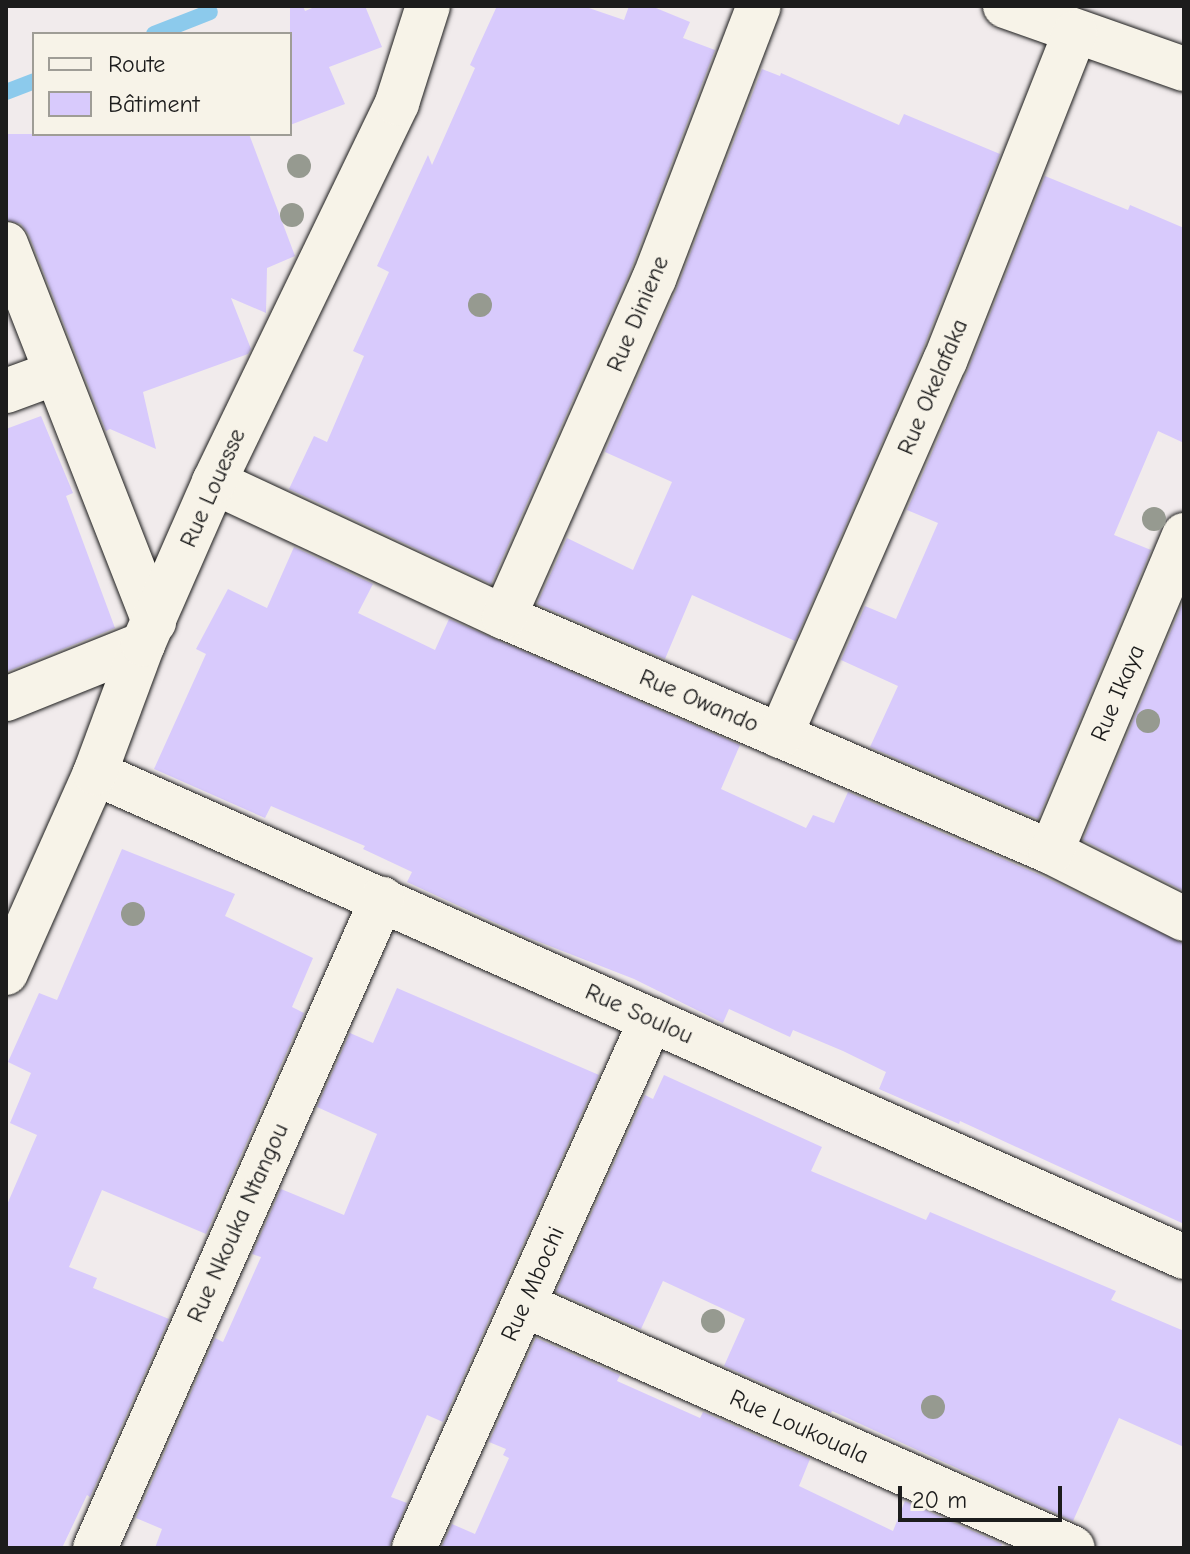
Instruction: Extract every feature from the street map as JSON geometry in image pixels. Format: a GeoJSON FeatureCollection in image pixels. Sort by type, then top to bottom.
{"type":"FeatureCollection","features":[{"type":"Feature","properties":{"kind":"street","name":"Rue Louesse"},"geometry":{"type":"LineString","coordinates":[[6,973],[95,773],[148,633],[214,482],[397,103],[428,6]]}},
{"type":"Feature","properties":{"kind":"street","name":"Rue Diniene"},"geometry":{"type":"LineString","coordinates":[[504,617],[654,279],[759,6]]}},
{"type":"Feature","properties":{"kind":"street"},"geometry":{"type":"LineString","coordinates":[[1005,6],[1184,69]]}},
{"type":"Feature","properties":{"kind":"street","name":"Rue Okelafaka"},"geometry":{"type":"LineString","coordinates":[[780,736],[945,361],[1075,33]]}},
{"type":"Feature","properties":{"kind":"street"},"geometry":{"type":"LineString","coordinates":[[6,244],[148,633],[6,699]]}},
{"type":"Feature","properties":{"kind":"street"},"geometry":{"type":"LineString","coordinates":[[6,391],[55,373]]}},
{"type":"Feature","properties":{"kind":"street","name":"Rue Owando"},"geometry":{"type":"LineString","coordinates":[[214,482],[504,617],[1051,852],[1184,919]]}},
{"type":"Feature","properties":{"kind":"street","name":"Rue Ikaya"},"geometry":{"type":"LineString","coordinates":[[1051,852],[1184,535]]}},
{"type":"Feature","properties":{"kind":"street","name":"Rue Soulou"},"geometry":{"type":"LineString","coordinates":[[95,773],[1184,1257]]}},
{"type":"Feature","properties":{"kind":"street","name":"Rue Nkouka Ntangou"},"geometry":{"type":"LineString","coordinates":[[95,1548],[382,899]]}},
{"type":"Feature","properties":{"kind":"street","name":"Rue Mbochi"},"geometry":{"type":"LineString","coordinates":[[414,1548],[651,1020]]}},
{"type":"Feature","properties":{"kind":"street","name":"Rue Loukouala"},"geometry":{"type":"LineString","coordinates":[[524,1305],[1073,1548]]}},
{"type":"Feature","properties":{"kind":"building"},"geometry":{"type":"Polygon","coordinates":[[[290,6],[303,6],[305,11],[317,6],[365,6],[382,47],[329,67],[345,104],[292,124],[290,6]]]}},
{"type":"Feature","properties":{"kind":"building"},"geometry":{"type":"Polygon","coordinates":[[[497,6],[583,6],[624,20],[629,6],[651,6],[690,22],[683,38],[715,50],[631,269],[491,584],[289,489],[314,436],[327,442],[364,356],[353,351],[389,272],[377,266],[428,155],[432,165],[475,68],[470,65],[497,6]]]}},
{"type":"Feature","properties":{"kind":"building"},"geometry":{"type":"Polygon","coordinates":[[[762,69],[780,76],[781,73],[899,125],[904,114],[1000,154],[922,351],[795,641],[692,595],[665,659],[537,604],[567,538],[633,570],[672,482],[605,452],[677,288],[762,69]]]}},
{"type":"Feature","properties":{"kind":"building"},"geometry":{"type":"Polygon","coordinates":[[[6,134],[250,136],[295,256],[267,268],[266,313],[231,298],[251,349],[248,354],[143,392],[156,449],[110,429],[106,431],[29,235],[21,224],[6,220],[6,134]]]}},
{"type":"Feature","properties":{"kind":"building"},"geometry":{"type":"Polygon","coordinates":[[[1045,176],[1128,210],[1130,205],[1184,228],[1184,443],[1158,431],[1114,535],[1151,550],[1038,819],[870,747],[898,686],[841,660],[865,606],[896,619],[938,523],[907,510],[968,370],[1045,176]]]}},
{"type":"Feature","properties":{"kind":"building"},"geometry":{"type":"Polygon","coordinates":[[[41,416],[73,493],[66,496],[115,628],[6,672],[6,429],[41,416]]]}},
{"type":"Feature","properties":{"kind":"building"},"geometry":{"type":"Polygon","coordinates":[[[294,547],[373,584],[358,613],[435,650],[449,619],[740,745],[721,789],[806,828],[813,815],[834,823],[848,792],[1040,875],[1184,944],[1184,1224],[960,1121],[959,1124],[879,1089],[886,1072],[843,1051],[793,1030],[790,1037],[729,1009],[723,1023],[634,979],[524,936],[407,882],[412,872],[363,849],[365,846],[271,806],[265,818],[154,769],[206,654],[196,649],[228,589],[267,608],[294,547]]]}},
{"type":"Feature","properties":{"kind":"building"},"geometry":{"type":"Polygon","coordinates":[[[1184,600],[1184,891],[1083,840],[1184,600]]]}},
{"type":"Feature","properties":{"kind":"building"},"geometry":{"type":"Polygon","coordinates":[[[122,849],[235,894],[225,916],[313,958],[292,1007],[304,1013],[206,1234],[102,1190],[69,1267],[97,1278],[93,1288],[169,1319],[90,1497],[87,1495],[62,1548],[6,1548],[6,1207],[37,1135],[10,1123],[31,1073],[8,1062],[39,993],[57,1000],[122,849]]]}},
{"type":"Feature","properties":{"kind":"building"},"geometry":{"type":"Polygon","coordinates":[[[397,988],[599,1075],[443,1422],[427,1415],[391,1497],[407,1503],[389,1548],[155,1548],[162,1529],[136,1518],[215,1338],[223,1342],[261,1257],[252,1254],[281,1189],[344,1215],[377,1134],[317,1107],[350,1033],[373,1043],[397,988]]]}},
{"type":"Feature","properties":{"kind":"building"},"geometry":{"type":"Polygon","coordinates":[[[664,1075],[822,1147],[811,1171],[926,1220],[930,1212],[1116,1291],[1111,1300],[1184,1331],[1184,1447],[1119,1418],[1073,1521],[832,1411],[724,1366],[745,1319],[663,1281],[641,1329],[556,1292],[645,1095],[653,1099],[664,1075]]]}},
{"type":"Feature","properties":{"kind":"building"},"geometry":{"type":"Polygon","coordinates":[[[536,1338],[620,1375],[617,1381],[700,1418],[703,1412],[810,1459],[799,1486],[893,1531],[905,1501],[1002,1544],[1001,1548],[441,1548],[452,1524],[475,1534],[509,1458],[503,1455],[506,1449],[489,1442],[536,1338]]]}},
{"type":"Feature","properties":{"kind":"waterway"},"geometry":{"type":"LineString","coordinates":[[159,32],[210,12]]}},
{"type":"Feature","properties":{"kind":"waterway"},"geometry":{"type":"LineString","coordinates":[[6,92],[32,82]]}}]}
